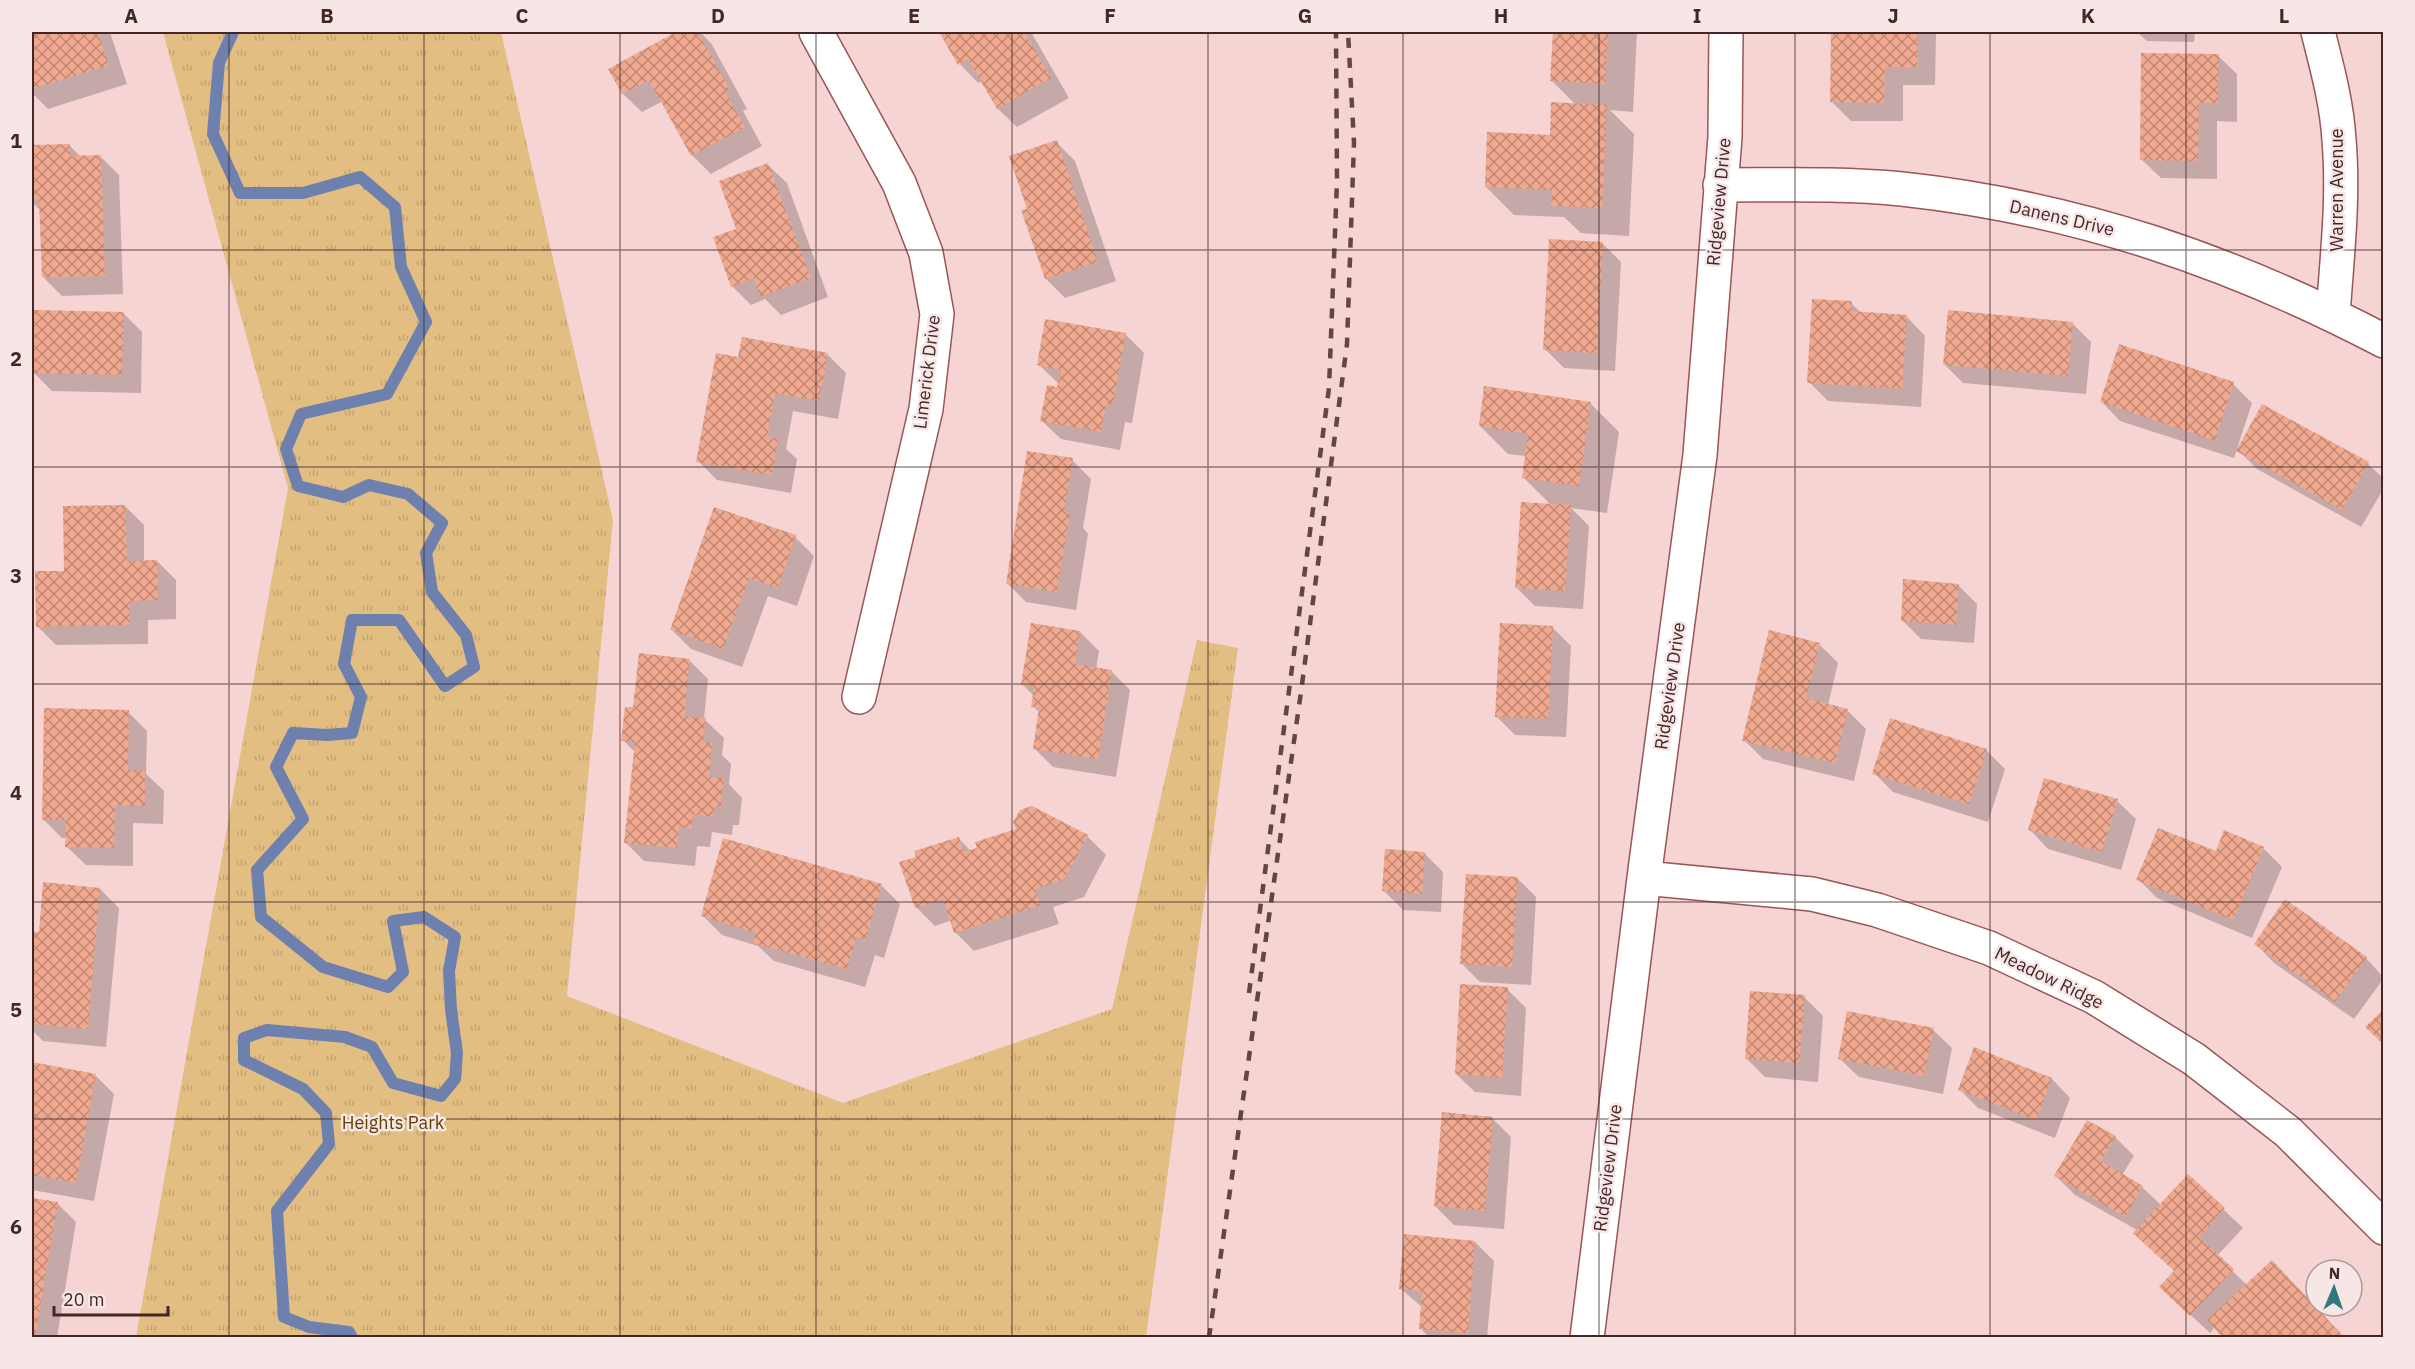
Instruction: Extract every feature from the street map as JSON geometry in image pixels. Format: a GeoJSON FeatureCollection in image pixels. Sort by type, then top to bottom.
{"type":"FeatureCollection","features":[{"type":"Feature","properties":{"kind":"street","name":"Limerick Drive"},"geometry":{"type":"LineString","coordinates":[[816,32],[899,183],[926,253],[937,314],[926,409],[859,697]]}},
{"type":"Feature","properties":{"kind":"street","name":"Ridgeview Drive"},"geometry":{"type":"LineString","coordinates":[[1587,1338],[1644,878],[1700,455],[1725,137],[1726,32]]}},
{"type":"Feature","properties":{"kind":"street","name":"Warren Avenue"},"geometry":{"type":"LineString","coordinates":[[2318,32],[2328,71],[2339,139],[2341,211],[2333,315]]}},
{"type":"Feature","properties":{"kind":"street","name":"Danens Drive"},"geometry":{"type":"LineString","coordinates":[[1720,185],[1837,184],[1902,189],[2011,205],[2117,230],[2211,262],[2333,315],[2384,341]]}},
{"type":"Feature","properties":{"kind":"street","name":"Meadow Ridge"},"geometry":{"type":"LineString","coordinates":[[1644,878],[1812,894],[1876,910],[1989,948],[2094,997],[2194,1059],[2288,1132],[2384,1228]]}},
{"type":"Feature","properties":{"kind":"green space","name":"Heights Park"},"geometry":{"type":"Polygon","coordinates":[[[163,32],[501,32],[613,520],[567,996],[843,1103],[1112,1009],[1197,640],[1238,648],[1146,1337],[136,1337],[288,488],[163,32]]]}},
{"type":"Feature","properties":{"kind":"building"},"geometry":{"type":"Polygon","coordinates":[[[32,32],[98,32],[109,65],[32,89],[32,32]]]}},
{"type":"Feature","properties":{"kind":"building"},"geometry":{"type":"Polygon","coordinates":[[[676,32],[698,32],[729,89],[725,92],[745,127],[691,156],[649,80],[622,94],[608,69],[676,32]]]}},
{"type":"Feature","properties":{"kind":"building"},"geometry":{"type":"Polygon","coordinates":[[[939,32],[1024,32],[1051,78],[997,109],[968,59],[958,65],[939,32]]]}},
{"type":"Feature","properties":{"kind":"building"},"geometry":{"type":"Polygon","coordinates":[[[1553,32],[1608,32],[1605,84],[1550,81],[1553,32]]]}},
{"type":"Feature","properties":{"kind":"building"},"geometry":{"type":"Polygon","coordinates":[[[1831,32],[1917,32],[1917,67],[1885,67],[1884,103],[1830,102],[1831,32]]]}},
{"type":"Feature","properties":{"kind":"building"},"geometry":{"type":"Polygon","coordinates":[[[2141,53],[2219,54],[2218,103],[2199,103],[2198,161],[2140,160],[2141,53]]]}},
{"type":"Feature","properties":{"kind":"building"},"geometry":{"type":"Polygon","coordinates":[[[1551,102],[1607,105],[1602,208],[1551,206],[1552,190],[1485,187],[1487,132],[1550,135],[1551,102]]]}},
{"type":"Feature","properties":{"kind":"building"},"geometry":{"type":"Polygon","coordinates":[[[1057,140],[1098,262],[1045,279],[1021,210],[1027,209],[1009,156],[1057,140]]]}},
{"type":"Feature","properties":{"kind":"building"},"geometry":{"type":"Polygon","coordinates":[[[70,144],[70,156],[101,155],[105,276],[42,277],[39,199],[32,200],[32,145],[70,144]]]}},
{"type":"Feature","properties":{"kind":"building"},"geometry":{"type":"Polygon","coordinates":[[[768,163],[811,278],[760,297],[754,278],[731,287],[713,237],[736,229],[719,181],[768,163]]]}},
{"type":"Feature","properties":{"kind":"building"},"geometry":{"type":"Polygon","coordinates":[[[1549,239],[1603,242],[1597,353],[1543,350],[1549,239]]]}},
{"type":"Feature","properties":{"kind":"building"},"geometry":{"type":"Polygon","coordinates":[[[1812,299],[1852,301],[1851,311],[1907,315],[1902,389],[1807,383],[1812,299]]]}},
{"type":"Feature","properties":{"kind":"building"},"geometry":{"type":"Polygon","coordinates":[[[33,310],[124,312],[122,375],[32,373],[33,310]]]}},
{"type":"Feature","properties":{"kind":"building"},"geometry":{"type":"Polygon","coordinates":[[[1948,310],[2073,322],[2068,376],[1943,365],[1948,310]]]}},
{"type":"Feature","properties":{"kind":"building"},"geometry":{"type":"Polygon","coordinates":[[[1045,319],[1126,333],[1113,405],[1106,404],[1101,432],[1040,421],[1047,385],[1057,387],[1061,370],[1037,365],[1045,319]]]}},
{"type":"Feature","properties":{"kind":"building"},"geometry":{"type":"Polygon","coordinates":[[[742,337],[828,353],[819,401],[775,393],[767,437],[778,439],[772,475],[696,462],[716,353],[738,357],[742,337]]]}},
{"type":"Feature","properties":{"kind":"building"},"geometry":{"type":"Polygon","coordinates":[[[2119,344],[2234,382],[2215,441],[2100,402],[2119,344]]]}},
{"type":"Feature","properties":{"kind":"building"},"geometry":{"type":"Polygon","coordinates":[[[1484,386],[1591,402],[1579,486],[1522,478],[1528,434],[1479,426],[1484,386]]]}},
{"type":"Feature","properties":{"kind":"building"},"geometry":{"type":"Polygon","coordinates":[[[2262,404],[2369,462],[2342,510],[2236,451],[2262,404]]]}},
{"type":"Feature","properties":{"kind":"building"},"geometry":{"type":"Polygon","coordinates":[[[1027,451],[1073,458],[1064,512],[1070,513],[1057,592],[1006,584],[1027,451]]]}},
{"type":"Feature","properties":{"kind":"building"},"geometry":{"type":"Polygon","coordinates":[[[1521,502],[1571,505],[1565,591],[1515,588],[1521,502]]]}},
{"type":"Feature","properties":{"kind":"building"},"geometry":{"type":"Polygon","coordinates":[[[125,505],[127,561],[157,560],[158,600],[130,601],[130,625],[36,627],[35,571],[64,571],[63,506],[125,505]]]}},
{"type":"Feature","properties":{"kind":"building"},"geometry":{"type":"Polygon","coordinates":[[[714,507],[796,535],[778,588],[749,578],[723,649],[670,630],[714,507]]]}},
{"type":"Feature","properties":{"kind":"building"},"geometry":{"type":"Polygon","coordinates":[[[1903,579],[1959,584],[1956,625],[1901,621],[1903,579]]]}},
{"type":"Feature","properties":{"kind":"building"},"geometry":{"type":"Polygon","coordinates":[[[1031,623],[1080,631],[1075,664],[1112,670],[1098,759],[1033,749],[1039,708],[1031,707],[1034,687],[1021,685],[1031,623]]]}},
{"type":"Feature","properties":{"kind":"building"},"geometry":{"type":"Polygon","coordinates":[[[1500,623],[1553,626],[1548,719],[1495,717],[1500,623]]]}},
{"type":"Feature","properties":{"kind":"building"},"geometry":{"type":"Polygon","coordinates":[[[1769,630],[1820,643],[1806,698],[1848,709],[1835,763],[1742,741],[1769,630]]]}},
{"type":"Feature","properties":{"kind":"building"},"geometry":{"type":"Polygon","coordinates":[[[639,653],[690,659],[684,716],[706,718],[703,742],[712,743],[709,777],[724,778],[721,807],[715,807],[713,817],[693,814],[692,829],[679,827],[677,848],[624,843],[635,742],[621,741],[625,707],[633,707],[639,653]]]}},
{"type":"Feature","properties":{"kind":"building"},"geometry":{"type":"Polygon","coordinates":[[[44,708],[129,710],[128,770],[145,771],[145,806],[115,805],[114,848],[65,847],[66,820],[42,820],[44,708]]]}},
{"type":"Feature","properties":{"kind":"building"},"geometry":{"type":"Polygon","coordinates":[[[1890,718],[1987,749],[1969,804],[1872,774],[1890,718]]]}},
{"type":"Feature","properties":{"kind":"building"},"geometry":{"type":"Polygon","coordinates":[[[2044,778],[2118,799],[2102,852],[2028,830],[2044,778]]]}},
{"type":"Feature","properties":{"kind":"building"},"geometry":{"type":"Polygon","coordinates":[[[1032,806],[1088,835],[1065,879],[1035,889],[1041,905],[954,933],[943,899],[915,908],[899,862],[916,857],[914,851],[959,837],[964,852],[977,848],[975,842],[1016,829],[1013,822],[1020,810],[1032,806]]]}},
{"type":"Feature","properties":{"kind":"building"},"geometry":{"type":"Polygon","coordinates":[[[2158,828],[2216,851],[2224,830],[2264,847],[2233,920],[2136,880],[2158,828]]]}},
{"type":"Feature","properties":{"kind":"building"},"geometry":{"type":"Polygon","coordinates":[[[723,838],[882,884],[865,940],[856,937],[847,969],[753,943],[756,933],[701,916],[723,838]]]}},
{"type":"Feature","properties":{"kind":"building"},"geometry":{"type":"Polygon","coordinates":[[[1385,849],[1425,852],[1422,894],[1382,891],[1385,849]]]}},
{"type":"Feature","properties":{"kind":"building"},"geometry":{"type":"Polygon","coordinates":[[[1466,874],[1518,877],[1512,967],[1460,964],[1466,874]]]}},
{"type":"Feature","properties":{"kind":"building"},"geometry":{"type":"Polygon","coordinates":[[[43,882],[100,888],[88,1029],[32,1024],[32,931],[39,932],[43,882]]]}},
{"type":"Feature","properties":{"kind":"building"},"geometry":{"type":"Polygon","coordinates":[[[2285,899],[2367,957],[2335,1002],[2254,944],[2285,899]]]}},
{"type":"Feature","properties":{"kind":"building"},"geometry":{"type":"Polygon","coordinates":[[[1460,984],[1508,987],[1502,1078],[1455,1074],[1460,984]]]}},
{"type":"Feature","properties":{"kind":"building"},"geometry":{"type":"Polygon","coordinates":[[[1750,991],[1805,995],[1799,1063],[1745,1059],[1750,991]]]}},
{"type":"Feature","properties":{"kind":"building"},"geometry":{"type":"Polygon","coordinates":[[[2384,1009],[2384,1045],[2365,1027],[2384,1009]]]}},
{"type":"Feature","properties":{"kind":"building"},"geometry":{"type":"Polygon","coordinates":[[[1847,1011],[1934,1028],[1924,1076],[1838,1059],[1847,1011]]]}},
{"type":"Feature","properties":{"kind":"building"},"geometry":{"type":"Polygon","coordinates":[[[1974,1047],[2052,1078],[2036,1120],[1958,1090],[1974,1047]]]}},
{"type":"Feature","properties":{"kind":"building"},"geometry":{"type":"Polygon","coordinates":[[[32,1062],[96,1074],[76,1183],[32,1175],[32,1062]]]}},
{"type":"Feature","properties":{"kind":"building"},"geometry":{"type":"Polygon","coordinates":[[[1442,1112],[1493,1117],[1485,1211],[1434,1206],[1442,1112]]]}},
{"type":"Feature","properties":{"kind":"building"},"geometry":{"type":"Polygon","coordinates":[[[2087,1120],[2116,1136],[2101,1161],[2143,1186],[2125,1217],[2054,1176],[2087,1120]]]}},
{"type":"Feature","properties":{"kind":"building"},"geometry":{"type":"Polygon","coordinates":[[[2188,1174],[2225,1208],[2199,1237],[2234,1269],[2190,1316],[2159,1287],[2174,1271],[2133,1233],[2188,1174]]]}},
{"type":"Feature","properties":{"kind":"building"},"geometry":{"type":"Polygon","coordinates":[[[32,1198],[58,1202],[35,1338],[32,1338],[32,1198]]]}},
{"type":"Feature","properties":{"kind":"building"},"geometry":{"type":"Polygon","coordinates":[[[1404,1234],[1475,1241],[1468,1333],[1419,1329],[1422,1291],[1399,1289],[1404,1234]]]}},
{"type":"Feature","properties":{"kind":"building"},"geometry":{"type":"Polygon","coordinates":[[[2272,1260],[2304,1294],[2304,1318],[2326,1318],[2345,1338],[2223,1338],[2207,1320],[2272,1260]]]}},
{"type":"Feature","properties":{"kind":"waterway"},"geometry":{"type":"LineString","coordinates":[[233,32],[219,63],[213,134],[240,193],[303,193],[360,177],[395,207],[401,267],[426,322],[387,394],[301,414],[286,449],[298,486],[343,497],[369,485],[408,494],[442,523],[426,553],[432,592],[466,635],[474,667],[445,686],[399,620],[352,620],[344,664],[361,697],[352,733],[327,735],[293,733],[276,767],[303,819],[257,870],[261,917],[323,967],[388,987],[403,972],[393,921],[424,917],[455,937],[449,971],[457,1053],[455,1079],[441,1096],[393,1083],[372,1047],[345,1037],[267,1030],[244,1038],[244,1060],[303,1089],[326,1113],[329,1144],[277,1211],[284,1317],[309,1327],[349,1332],[352,1338]]}},
{"type":"Feature","properties":{"kind":"railway"},"geometry":{"type":"LineString","coordinates":[[1249,993],[1329,388],[1337,181],[1336,32]]}},
{"type":"Feature","properties":{"kind":"railway"},"geometry":{"type":"LineString","coordinates":[[1209,1338],[1301,692],[1347,344],[1354,143],[1348,32]]}}]}
